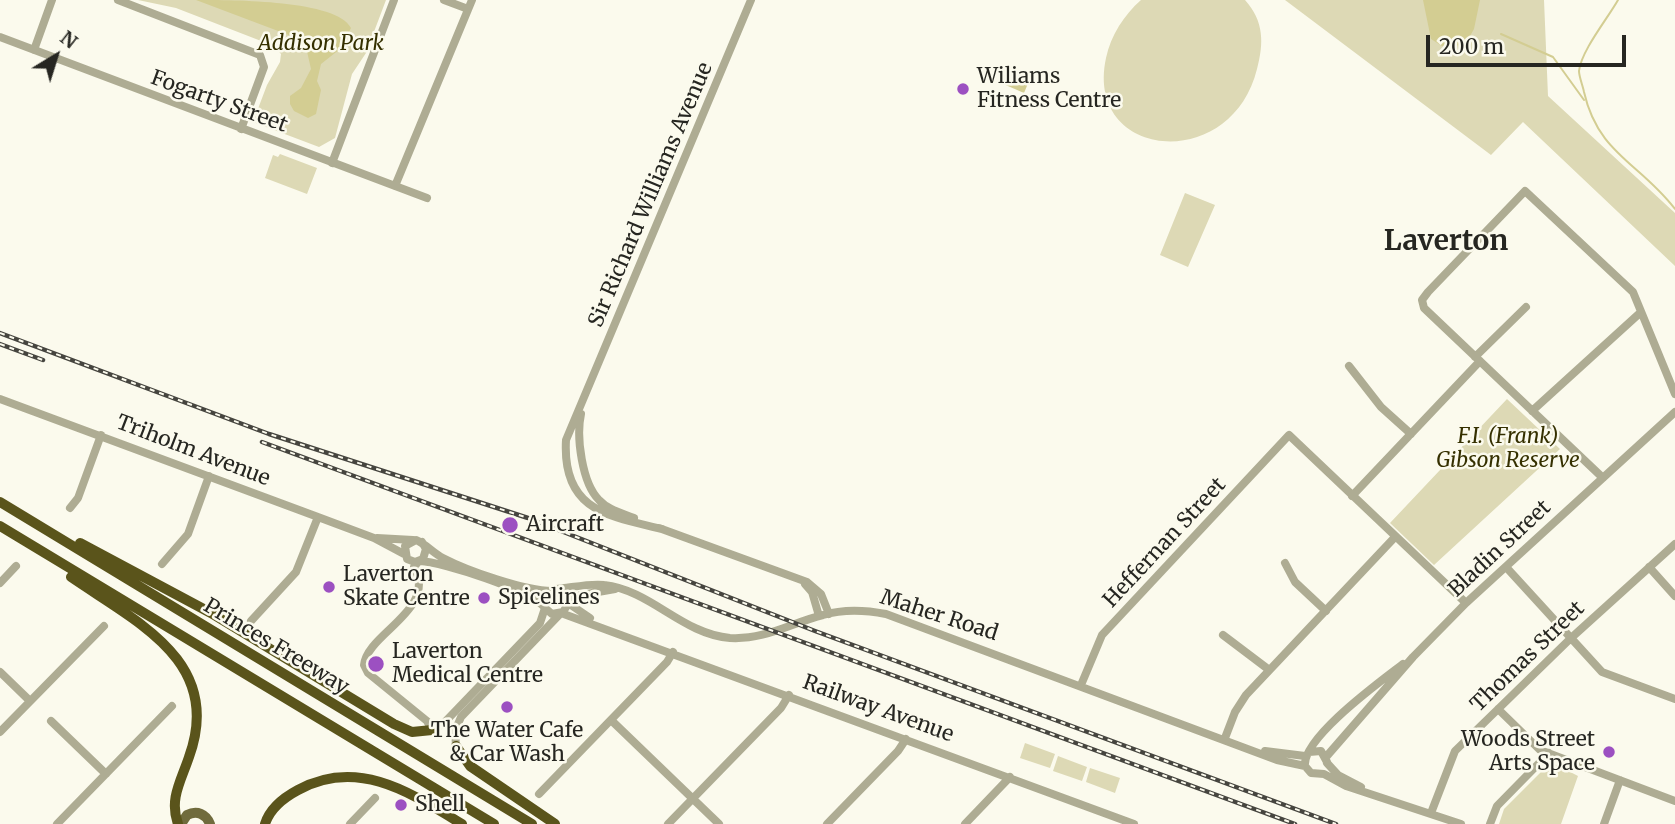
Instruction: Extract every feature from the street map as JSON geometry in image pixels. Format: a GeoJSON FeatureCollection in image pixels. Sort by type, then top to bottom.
{"type":"FeatureCollection","features":[{"type":"Feature","properties":{"kind":"highway"},"geometry":{"type":"LineString","coordinates":[[0,501],[211,613],[394,724],[412,732],[432,730]]}},
{"type":"Feature","properties":{"kind":"highway","name":"Princes Freeway"},"geometry":{"type":"LineString","coordinates":[[0,501],[532,824]]}},
{"type":"Feature","properties":{"kind":"highway"},"geometry":{"type":"LineString","coordinates":[[2,527],[154,635],[181,663],[194,693],[197,714],[192,749],[175,794],[180,824]]}},
{"type":"Feature","properties":{"kind":"highway","name":"Princes Freeway"},"geometry":{"type":"LineString","coordinates":[[2,527],[494,824]]}},
{"type":"Feature","properties":{"kind":"highway"},"geometry":{"type":"LineString","coordinates":[[456,746],[470,766],[555,824]]}},
{"type":"Feature","properties":{"kind":"highway"},"geometry":{"type":"LineString","coordinates":[[265,824],[277,804],[295,791],[313,783],[346,776],[398,786],[463,824]]}},
{"type":"Feature","properties":{"kind":"main road"},"geometry":{"type":"LineString","coordinates":[[180,824],[186,816],[194,813],[204,815],[211,823]]}},
{"type":"Feature","properties":{"kind":"street"},"geometry":{"type":"LineString","coordinates":[[34,50],[52,0]]}},
{"type":"Feature","properties":{"kind":"street"},"geometry":{"type":"LineString","coordinates":[[118,0],[260,55],[264,67],[241,129]]}},
{"type":"Feature","properties":{"kind":"street"},"geometry":{"type":"LineString","coordinates":[[332,163],[394,0]]}},
{"type":"Feature","properties":{"kind":"street"},"geometry":{"type":"LineString","coordinates":[[444,0],[468,9]]}},
{"type":"Feature","properties":{"kind":"street"},"geometry":{"type":"LineString","coordinates":[[395,186],[472,0]]}},
{"type":"Feature","properties":{"kind":"street","name":"Sir Richard Williams Avenue"},"geometry":{"type":"LineString","coordinates":[[662,529],[596,510],[584,500],[569,471],[566,440],[751,0]]}},
{"type":"Feature","properties":{"kind":"street","name":"Fogarty Street"},"geometry":{"type":"LineString","coordinates":[[0,37],[427,198]]}},
{"type":"Feature","properties":{"kind":"street"},"geometry":{"type":"LineString","coordinates":[[1603,478],[1422,303],[1437,282],[1525,191],[1633,292],[1675,394]]}},
{"type":"Feature","properties":{"kind":"street"},"geometry":{"type":"LineString","coordinates":[[1466,603],[1352,496],[1527,307]]}},
{"type":"Feature","properties":{"kind":"street"},"geometry":{"type":"LineString","coordinates":[[1532,411],[1641,312]]}},
{"type":"Feature","properties":{"kind":"street"},"geometry":{"type":"LineString","coordinates":[[1349,366],[1381,407],[1411,434]]}},
{"type":"Feature","properties":{"kind":"street","name":"Triholm Avenue"},"geometry":{"type":"LineString","coordinates":[[0,399],[374,538],[404,554]]}},
{"type":"Feature","properties":{"kind":"street","name":"Sir Richard Williams Avenue"},"geometry":{"type":"LineString","coordinates":[[583,404],[578,433],[592,490],[603,504],[662,529],[793,577],[817,589],[822,614]]}},
{"type":"Feature","properties":{"kind":"street","name":"Bladin Street"},"geometry":{"type":"LineString","coordinates":[[1319,773],[1413,657],[1466,603],[1675,412]]}},
{"type":"Feature","properties":{"kind":"street"},"geometry":{"type":"LineString","coordinates":[[70,508],[78,498],[101,435]]}},
{"type":"Feature","properties":{"kind":"street","name":"Heffernan Street"},"geometry":{"type":"LineString","coordinates":[[1081,685],[1102,635],[1289,435],[1352,496]]}},
{"type":"Feature","properties":{"kind":"street"},"geometry":{"type":"LineString","coordinates":[[569,471],[585,468]]}},
{"type":"Feature","properties":{"kind":"street"},"geometry":{"type":"LineString","coordinates":[[162,564],[188,534],[209,476]]}},
{"type":"Feature","properties":{"kind":"street"},"geometry":{"type":"LineString","coordinates":[[251,621],[296,572],[318,517]]}},
{"type":"Feature","properties":{"kind":"street"},"geometry":{"type":"LineString","coordinates":[[1225,738],[1235,712],[1268,670],[1395,537]]}},
{"type":"Feature","properties":{"kind":"street","name":"Triholm Avenue"},"geometry":{"type":"LineString","coordinates":[[374,538],[418,541],[453,562],[533,590],[553,591]]}},
{"type":"Feature","properties":{"kind":"street"},"geometry":{"type":"LineString","coordinates":[[561,613],[552,614],[536,599],[442,564],[418,563],[410,561],[404,554],[405,546],[418,541],[426,552],[418,563],[418,586],[411,607],[364,663],[368,673],[427,721],[432,730],[471,700],[561,613],[568,602],[581,595],[618,588]]}},
{"type":"Feature","properties":{"kind":"street","name":"Thomas Street"},"geometry":{"type":"LineString","coordinates":[[1431,813],[1453,753],[1570,639],[1675,544]]}},
{"type":"Feature","properties":{"kind":"street"},"geometry":{"type":"LineString","coordinates":[[1285,563],[1295,582],[1326,611]]}},
{"type":"Feature","properties":{"kind":"street"},"geometry":{"type":"LineString","coordinates":[[0,583],[16,566]]}},
{"type":"Feature","properties":{"kind":"street"},"geometry":{"type":"LineString","coordinates":[[1506,567],[1602,672],[1675,699]]}},
{"type":"Feature","properties":{"kind":"street"},"geometry":{"type":"LineString","coordinates":[[1649,567],[1675,596]]}},
{"type":"Feature","properties":{"kind":"street","name":"Maher Road"},"geometry":{"type":"LineString","coordinates":[[553,591],[598,585],[618,588],[637,595],[684,624],[707,634],[737,638],[768,634],[822,614],[860,611],[893,616],[1225,738],[1277,760],[1306,758]]}},
{"type":"Feature","properties":{"kind":"street"},"geometry":{"type":"LineString","coordinates":[[516,654],[542,621],[546,598],[553,591],[564,595],[568,602]]}},
{"type":"Feature","properties":{"kind":"street","name":"Railway Avenue"},"geometry":{"type":"LineString","coordinates":[[568,602],[608,629]]}},
{"type":"Feature","properties":{"kind":"street","name":"Railway Avenue"},"geometry":{"type":"LineString","coordinates":[[561,613],[673,652],[1134,824]]}},
{"type":"Feature","properties":{"kind":"street"},"geometry":{"type":"LineString","coordinates":[[0,732],[104,626]]}},
{"type":"Feature","properties":{"kind":"street"},"geometry":{"type":"LineString","coordinates":[[1223,635],[1268,670]]}},
{"type":"Feature","properties":{"kind":"street"},"geometry":{"type":"LineString","coordinates":[[539,794],[669,660],[673,652]]}},
{"type":"Feature","properties":{"kind":"street","name":"Bladin Street"},"geometry":{"type":"LineString","coordinates":[[1306,758],[1317,737],[1413,657]]}},
{"type":"Feature","properties":{"kind":"street"},"geometry":{"type":"LineString","coordinates":[[0,672],[30,701]]}},
{"type":"Feature","properties":{"kind":"street"},"geometry":{"type":"LineString","coordinates":[[668,824],[781,708],[789,695]]}},
{"type":"Feature","properties":{"kind":"street"},"geometry":{"type":"LineString","coordinates":[[456,746],[457,724],[471,700]]}},
{"type":"Feature","properties":{"kind":"street"},"geometry":{"type":"LineString","coordinates":[[57,824],[172,706]]}},
{"type":"Feature","properties":{"kind":"street"},"geometry":{"type":"LineString","coordinates":[[1498,709],[1534,746],[1675,801]]}},
{"type":"Feature","properties":{"kind":"street"},"geometry":{"type":"LineString","coordinates":[[611,720],[719,824]]}},
{"type":"Feature","properties":{"kind":"street"},"geometry":{"type":"LineString","coordinates":[[51,722],[106,774]]}},
{"type":"Feature","properties":{"kind":"street"},"geometry":{"type":"LineString","coordinates":[[827,824],[898,751],[906,739]]}},
{"type":"Feature","properties":{"kind":"street"},"geometry":{"type":"LineString","coordinates":[[1373,793],[1338,775],[1317,750],[1306,758],[1311,773],[1319,773],[1346,786],[1461,824]]}},
{"type":"Feature","properties":{"kind":"street"},"geometry":{"type":"LineString","coordinates":[[1490,824],[1497,806],[1549,753]]}},
{"type":"Feature","properties":{"kind":"street"},"geometry":{"type":"LineString","coordinates":[[965,824],[1010,777]]}},
{"type":"Feature","properties":{"kind":"street"},"geometry":{"type":"LineString","coordinates":[[1604,824],[1620,780]]}},
{"type":"Feature","properties":{"kind":"street"},"geometry":{"type":"LineString","coordinates":[[350,824],[375,798]]}},
{"type":"Feature","properties":{"kind":"street"},"geometry":{"type":"LineString","coordinates":[[1106,824],[1113,816]]}},
{"type":"Feature","properties":{"kind":"green space","name":"Addison Park"},"geometry":{"type":"Polygon","coordinates":[[[138,0],[386,0],[366,53],[352,74],[335,138],[319,147],[253,122],[267,85],[280,62],[281,54],[274,46],[176,8],[138,0]]]}},
{"type":"Feature","properties":{"kind":"green space"},"geometry":{"type":"Polygon","coordinates":[[[1141,0],[1245,0],[1256,16],[1261,33],[1257,69],[1242,103],[1219,126],[1192,139],[1164,141],[1137,134],[1117,118],[1105,92],[1106,58],[1119,26],[1141,0]]]}},
{"type":"Feature","properties":{"kind":"green space"},"geometry":{"type":"Polygon","coordinates":[[[1285,0],[1544,0],[1548,96],[1675,213],[1675,266],[1523,122],[1491,155],[1285,0]]]}},
{"type":"Feature","properties":{"kind":"green space"},"geometry":{"type":"Polygon","coordinates":[[[280,154],[317,168],[307,194],[265,178],[273,155],[278,157],[280,154]]]}},
{"type":"Feature","properties":{"kind":"green space"},"geometry":{"type":"Polygon","coordinates":[[[1185,193],[1215,205],[1188,267],[1160,255],[1185,193]]]}},
{"type":"Feature","properties":{"kind":"green space","name":"F.I. (Frank) Gibson Reserve"},"geometry":{"type":"Polygon","coordinates":[[[1507,399],[1560,449],[1434,565],[1390,523],[1507,399]]]}},
{"type":"Feature","properties":{"kind":"green space"},"geometry":{"type":"Polygon","coordinates":[[[1025,743],[1055,754],[1050,768],[1020,758],[1025,743]]]}},
{"type":"Feature","properties":{"kind":"green space"},"geometry":{"type":"Polygon","coordinates":[[[1058,756],[1087,767],[1082,781],[1053,771],[1058,756]]]}},
{"type":"Feature","properties":{"kind":"green space"},"geometry":{"type":"Polygon","coordinates":[[[1551,762],[1578,776],[1561,824],[1499,824],[1504,809],[1551,762]]]}},
{"type":"Feature","properties":{"kind":"green space"},"geometry":{"type":"Polygon","coordinates":[[[1090,768],[1120,778],[1115,793],[1086,782],[1090,768]]]}},
{"type":"Feature","properties":{"kind":"shaded area"},"geometry":{"type":"Polygon","coordinates":[[[196,0],[234,0],[306,7],[342,19],[351,28],[340,49],[321,64],[317,81],[321,90],[316,114],[308,118],[294,111],[290,104],[290,96],[301,88],[311,69],[306,47],[294,37],[196,0]]]}},
{"type":"Feature","properties":{"kind":"shaded area"},"geometry":{"type":"Polygon","coordinates":[[[1423,0],[1480,0],[1474,29],[1465,45],[1442,46],[1431,39],[1423,0]]]}},
{"type":"Feature","properties":{"kind":"shaded area"},"geometry":{"type":"Polygon","coordinates":[[[1006,72],[1029,81],[1024,93],[1001,83],[1006,72]]]}},
{"type":"Feature","properties":{"kind":"waterway"},"geometry":{"type":"LineString","coordinates":[[1618,0],[1585,54],[1579,71],[1580,79],[1590,113],[1599,130],[1675,209]]}},
{"type":"Feature","properties":{"kind":"waterway"},"geometry":{"type":"LineString","coordinates":[[1501,34],[1553,57],[1584,100]]}},
{"type":"Feature","properties":{"kind":"railway"},"geometry":{"type":"LineString","coordinates":[[0,333],[269,434],[528,518],[815,631],[1336,824]]}},
{"type":"Feature","properties":{"kind":"railway"},"geometry":{"type":"LineString","coordinates":[[0,344],[43,360]]}},
{"type":"Feature","properties":{"kind":"railway"},"geometry":{"type":"LineString","coordinates":[[262,442],[1295,824]]}},
{"type":"Feature","properties":{"kind":"place","name":"Wiliams Fitness Centre"},"geometry":{"type":"Point","coordinates":[963,89]}},
{"type":"Feature","properties":{"kind":"place","name":"Aircraft"},"geometry":{"type":"Point","coordinates":[510,525]}},
{"type":"Feature","properties":{"kind":"place","name":"Laverton Skate Centre"},"geometry":{"type":"Point","coordinates":[329,587]}},
{"type":"Feature","properties":{"kind":"place","name":"Spicelines"},"geometry":{"type":"Point","coordinates":[484,598]}},
{"type":"Feature","properties":{"kind":"place","name":"Laverton Medical Centre"},"geometry":{"type":"Point","coordinates":[376,664]}},
{"type":"Feature","properties":{"kind":"place","name":"The Water Cafe & Car Wash"},"geometry":{"type":"Point","coordinates":[507,707]}},
{"type":"Feature","properties":{"kind":"place","name":"Woods Street Arts Space"},"geometry":{"type":"Point","coordinates":[1609,752]}},
{"type":"Feature","properties":{"kind":"place","name":"Shell"},"geometry":{"type":"Point","coordinates":[401,805]}},
{"type":"Feature","properties":{"kind":"district","name":"Laverton"},"geometry":{"type":"Point","coordinates":[1446,242]}}]}
